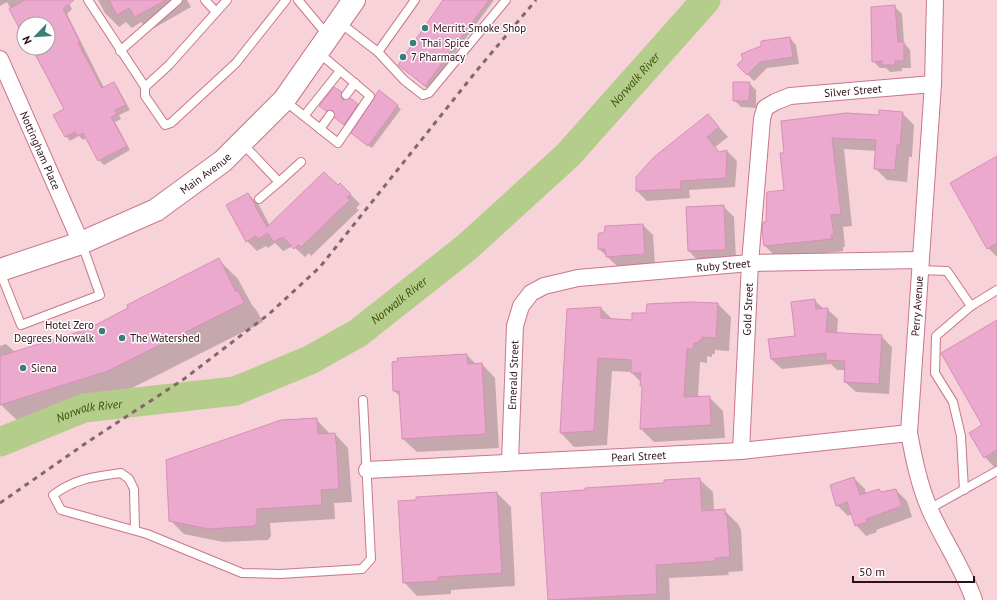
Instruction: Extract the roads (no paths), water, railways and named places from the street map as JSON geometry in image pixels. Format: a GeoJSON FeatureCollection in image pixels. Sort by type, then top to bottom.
{"type":"FeatureCollection","features":[{"type":"Feature","properties":{"kind":"main road","name":"Main Avenue"},"geometry":{"type":"LineString","coordinates":[[0,271],[82,243],[156,210],[223,161],[284,100],[354,0]]}},
{"type":"Feature","properties":{"kind":"street","name":"Perry Avenue"},"geometry":{"type":"LineString","coordinates":[[936,0],[932,84],[909,433],[918,473],[929,509],[969,586],[974,600]]}},
{"type":"Feature","properties":{"kind":"street","name":"Nottingham Place"},"geometry":{"type":"LineString","coordinates":[[0,59],[82,243]]}},
{"type":"Feature","properties":{"kind":"street","name":"Silver Street"},"geometry":{"type":"LineString","coordinates":[[775,102],[790,96],[932,84]]}},
{"type":"Feature","properties":{"kind":"street","name":"Gold Street"},"geometry":{"type":"LineString","coordinates":[[740,451],[750,263],[762,119],[765,108],[775,102]]}},
{"type":"Feature","properties":{"kind":"street","name":"Ruby Street"},"geometry":{"type":"LineString","coordinates":[[532,293],[544,286],[578,278],[750,263],[919,265]]}},
{"type":"Feature","properties":{"kind":"street","name":"Emerald Street"},"geometry":{"type":"LineString","coordinates":[[510,462],[515,326],[521,306],[532,293]]}},
{"type":"Feature","properties":{"kind":"street","name":"Pearl Street"},"geometry":{"type":"LineString","coordinates":[[368,470],[740,451],[909,433]]}},
{"type":"Feature","properties":{"kind":"lane"},"geometry":{"type":"LineString","coordinates":[[88,0],[145,87],[145,96],[165,125],[171,123],[236,63],[286,0]]}},
{"type":"Feature","properties":{"kind":"lane"},"geometry":{"type":"LineString","coordinates":[[120,51],[178,0]]}},
{"type":"Feature","properties":{"kind":"lane"},"geometry":{"type":"LineString","coordinates":[[205,0],[216,12]]}},
{"type":"Feature","properties":{"kind":"lane"},"geometry":{"type":"LineString","coordinates":[[145,87],[169,65],[227,0]]}},
{"type":"Feature","properties":{"kind":"lane"},"geometry":{"type":"LineString","coordinates":[[284,100],[338,143],[370,96],[340,71],[328,37],[298,0]]}},
{"type":"Feature","properties":{"kind":"lane"},"geometry":{"type":"LineString","coordinates":[[378,52],[415,0]]}},
{"type":"Feature","properties":{"kind":"lane"},"geometry":{"type":"LineString","coordinates":[[328,37],[378,52],[404,80],[423,94],[429,93],[506,0]]}},
{"type":"Feature","properties":{"kind":"lane"},"geometry":{"type":"LineString","coordinates":[[304,116],[340,71]]}},
{"type":"Feature","properties":{"kind":"lane"},"geometry":{"type":"LineString","coordinates":[[346,95],[355,83]]}},
{"type":"Feature","properties":{"kind":"lane"},"geometry":{"type":"LineString","coordinates":[[320,128],[330,115]]}},
{"type":"Feature","properties":{"kind":"lane"},"geometry":{"type":"LineString","coordinates":[[242,143],[280,182]]}},
{"type":"Feature","properties":{"kind":"lane"},"geometry":{"type":"LineString","coordinates":[[259,199],[301,162]]}},
{"type":"Feature","properties":{"kind":"lane"},"geometry":{"type":"LineString","coordinates":[[0,271],[21,326],[100,295],[82,243]]}},
{"type":"Feature","properties":{"kind":"lane"},"geometry":{"type":"LineString","coordinates":[[919,265],[947,271],[971,306]]}},
{"type":"Feature","properties":{"kind":"lane"},"geometry":{"type":"LineString","coordinates":[[964,490],[961,436],[954,402],[935,373],[936,336],[971,306],[997,290]]}},
{"type":"Feature","properties":{"kind":"lane"},"geometry":{"type":"LineString","coordinates":[[135,530],[134,489],[129,479],[121,473],[83,478],[66,485],[53,495],[61,510],[135,530],[242,572],[280,574],[362,569],[371,559],[368,470],[363,400]]}},
{"type":"Feature","properties":{"kind":"lane"},"geometry":{"type":"LineString","coordinates":[[929,509],[997,471]]}},
{"type":"Feature","properties":{"kind":"waterway","name":"Norwalk River"},"geometry":{"type":"LineString","coordinates":[[0,442],[84,408],[235,391],[310,360],[358,333],[467,247],[568,155],[706,0]]}},
{"type":"Feature","properties":{"kind":"railway"},"geometry":{"type":"LineString","coordinates":[[0,503],[89,441],[184,379],[269,314],[320,267],[478,69],[536,0]]}},
{"type":"Feature","properties":{"kind":"place","name":"Merritt Smoke Shop"},"geometry":{"type":"Point","coordinates":[425,28]}},
{"type":"Feature","properties":{"kind":"place","name":"Thai Spice"},"geometry":{"type":"Point","coordinates":[413,43]}},
{"type":"Feature","properties":{"kind":"place","name":"7 Pharmacy"},"geometry":{"type":"Point","coordinates":[403,57]}},
{"type":"Feature","properties":{"kind":"place","name":"Hotel Zero Degrees Norwalk"},"geometry":{"type":"Point","coordinates":[102,331]}},
{"type":"Feature","properties":{"kind":"place","name":"The Watershed"},"geometry":{"type":"Point","coordinates":[122,338]}},
{"type":"Feature","properties":{"kind":"place","name":"Siena"},"geometry":{"type":"Point","coordinates":[23,368]}}]}
